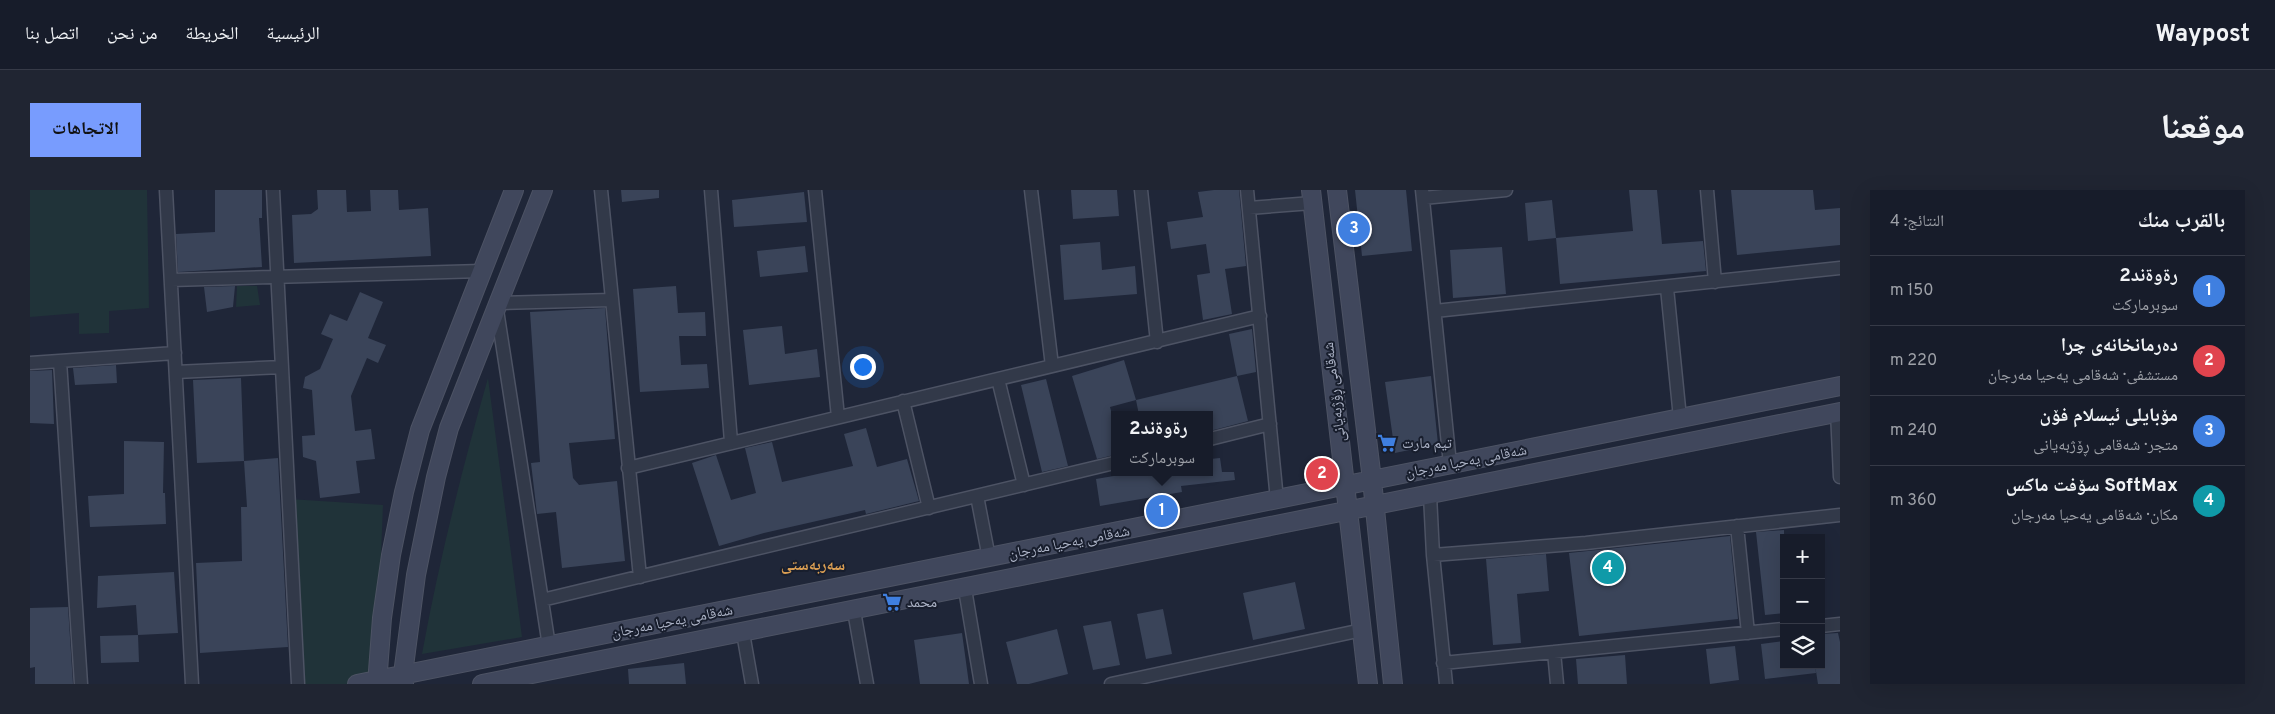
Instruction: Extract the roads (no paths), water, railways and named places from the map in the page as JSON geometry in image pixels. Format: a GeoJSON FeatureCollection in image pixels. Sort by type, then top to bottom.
{"type":"FeatureCollection","features":[{"type":"Feature","properties":{"kind":"street"},"geometry":{"type":"LineString","coordinates":[[166,190],[192,684]]}},
{"type":"Feature","properties":{"kind":"street"},"geometry":{"type":"LineString","coordinates":[[273,190],[298,684]]}},
{"type":"Feature","properties":{"kind":"street"},"geometry":{"type":"LineString","coordinates":[[376,682],[391,555],[404,492],[420,430],[514,190]]}},
{"type":"Feature","properties":{"kind":"street"},"geometry":{"type":"LineString","coordinates":[[378,654],[404,672],[416,575],[425,526],[449,428],[543,190]]}},
{"type":"Feature","properties":{"kind":"street"},"geometry":{"type":"LineString","coordinates":[[601,190],[640,577]]}},
{"type":"Feature","properties":{"kind":"street"},"geometry":{"type":"LineString","coordinates":[[711,190],[731,442]]}},
{"type":"Feature","properties":{"kind":"street"},"geometry":{"type":"LineString","coordinates":[[815,190],[838,417]]}},
{"type":"Feature","properties":{"kind":"street"},"geometry":{"type":"LineString","coordinates":[[1031,190],[1052,366]]}},
{"type":"Feature","properties":{"kind":"street"},"geometry":{"type":"LineString","coordinates":[[1141,190],[1157,342]]}},
{"type":"Feature","properties":{"kind":"street"},"geometry":{"type":"LineString","coordinates":[[1247,190],[1277,500]]}},
{"type":"Feature","properties":{"kind":"street","name":"شەقامی ڕۆژبەیانی"},"geometry":{"type":"LineString","coordinates":[[1337,190],[1372,480],[1393,684]]}},
{"type":"Feature","properties":{"kind":"street"},"geometry":{"type":"LineString","coordinates":[[1450,464],[1423,194],[1506,190]]}},
{"type":"Feature","properties":{"kind":"street"},"geometry":{"type":"LineString","coordinates":[[1707,190],[1715,282]]}},
{"type":"Feature","properties":{"kind":"street"},"geometry":{"type":"LineString","coordinates":[[1249,208],[1312,197]]}},
{"type":"Feature","properties":{"kind":"street","name":"شەقامی ڕۆژبەیانی"},"geometry":{"type":"LineString","coordinates":[[1312,197],[1368,684]]}},
{"type":"Feature","properties":{"kind":"street"},"geometry":{"type":"LineString","coordinates":[[1435,311],[1667,288],[1840,268]]}},
{"type":"Feature","properties":{"kind":"street"},"geometry":{"type":"LineString","coordinates":[[171,280],[482,271]]}},
{"type":"Feature","properties":{"kind":"street"},"geometry":{"type":"LineString","coordinates":[[1667,288],[1680,418]]}},
{"type":"Feature","properties":{"kind":"street"},"geometry":{"type":"LineString","coordinates":[[497,306],[612,300]]}},
{"type":"Feature","properties":{"kind":"street"},"geometry":{"type":"LineString","coordinates":[[497,306],[550,646]]}},
{"type":"Feature","properties":{"kind":"street"},"geometry":{"type":"LineString","coordinates":[[628,468],[1260,316]]}},
{"type":"Feature","properties":{"kind":"street"},"geometry":{"type":"LineString","coordinates":[[30,364],[175,352]]}},
{"type":"Feature","properties":{"kind":"street"},"geometry":{"type":"LineString","coordinates":[[60,361],[81,684]]}},
{"type":"Feature","properties":{"kind":"street"},"geometry":{"type":"LineString","coordinates":[[176,372],[282,367]]}},
{"type":"Feature","properties":{"kind":"street"},"geometry":{"type":"LineString","coordinates":[[998,379],[1024,485]]}},
{"type":"Feature","properties":{"kind":"street","name":"شەقامی یەحیا مەرجان"},"geometry":{"type":"LineString","coordinates":[[357,684],[376,682],[404,672],[550,646],[1840,386]]}},
{"type":"Feature","properties":{"kind":"street"},"geometry":{"type":"LineString","coordinates":[[903,401],[929,508]]}},
{"type":"Feature","properties":{"kind":"street"},"geometry":{"type":"LineString","coordinates":[[1759,402],[1764,427]]}},
{"type":"Feature","properties":{"kind":"street"},"geometry":{"type":"LineString","coordinates":[[1839,412],[1840,477]]}},
{"type":"Feature","properties":{"kind":"street","name":"شەقامی یەحیا مەرجان"},"geometry":{"type":"LineString","coordinates":[[482,684],[965,589],[1839,412]]}},
{"type":"Feature","properties":{"kind":"street"},"geometry":{"type":"LineString","coordinates":[[1213,438],[1270,424]]}},
{"type":"Feature","properties":{"kind":"street"},"geometry":{"type":"LineString","coordinates":[[542,600],[1111,464]]}},
{"type":"Feature","properties":{"kind":"street"},"geometry":{"type":"LineString","coordinates":[[1430,495],[1433,555],[1446,684]]}},
{"type":"Feature","properties":{"kind":"street"},"geometry":{"type":"LineString","coordinates":[[977,496],[989,558]]}},
{"type":"Feature","properties":{"kind":"street"},"geometry":{"type":"LineString","coordinates":[[1433,555],[1586,543],[1840,515]]}},
{"type":"Feature","properties":{"kind":"street"},"geometry":{"type":"LineString","coordinates":[[1737,526],[1748,633]]}},
{"type":"Feature","properties":{"kind":"street"},"geometry":{"type":"LineString","coordinates":[[894,577],[898,602]]}},
{"type":"Feature","properties":{"kind":"street"},"geometry":{"type":"LineString","coordinates":[[965,589],[981,684]]}},
{"type":"Feature","properties":{"kind":"street"},"geometry":{"type":"LineString","coordinates":[[854,611],[867,684]]}},
{"type":"Feature","properties":{"kind":"street"},"geometry":{"type":"LineString","coordinates":[[1825,626],[1840,624]]}},
{"type":"Feature","properties":{"kind":"street"},"geometry":{"type":"LineString","coordinates":[[1111,684],[1167,678],[1362,630]]}},
{"type":"Feature","properties":{"kind":"street"},"geometry":{"type":"LineString","coordinates":[[1443,663],[1780,630]]}},
{"type":"Feature","properties":{"kind":"street"},"geometry":{"type":"LineString","coordinates":[[743,633],[752,684]]}},
{"type":"Feature","properties":{"kind":"street"},"geometry":{"type":"LineString","coordinates":[[1554,652],[1557,684]]}},
{"type":"Feature","properties":{"kind":"place","name":"مۆبایلی ئیسلام فۆن"},"geometry":{"type":"Point","coordinates":[1354,229]}},
{"type":"Feature","properties":{"kind":"place","name":"تیم مارت"},"geometry":{"type":"Point","coordinates":[1387,443]}},
{"type":"Feature","properties":{"kind":"place","name":"دەرمانخانەی چرا"},"geometry":{"type":"Point","coordinates":[1322,474]}},
{"type":"Feature","properties":{"kind":"place","name":"رةوةند2"},"geometry":{"type":"Point","coordinates":[1162,511]}},
{"type":"Feature","properties":{"kind":"place","name":"SoftMax سۆفت ماکس"},"geometry":{"type":"Point","coordinates":[1608,568]}},
{"type":"Feature","properties":{"kind":"place","name":"محمد"},"geometry":{"type":"Point","coordinates":[892,602]}},
{"type":"Feature","properties":{"kind":"district","name":"سه‌ربه‌ستی"},"geometry":{"type":"Point","coordinates":[813,564]}}]}
